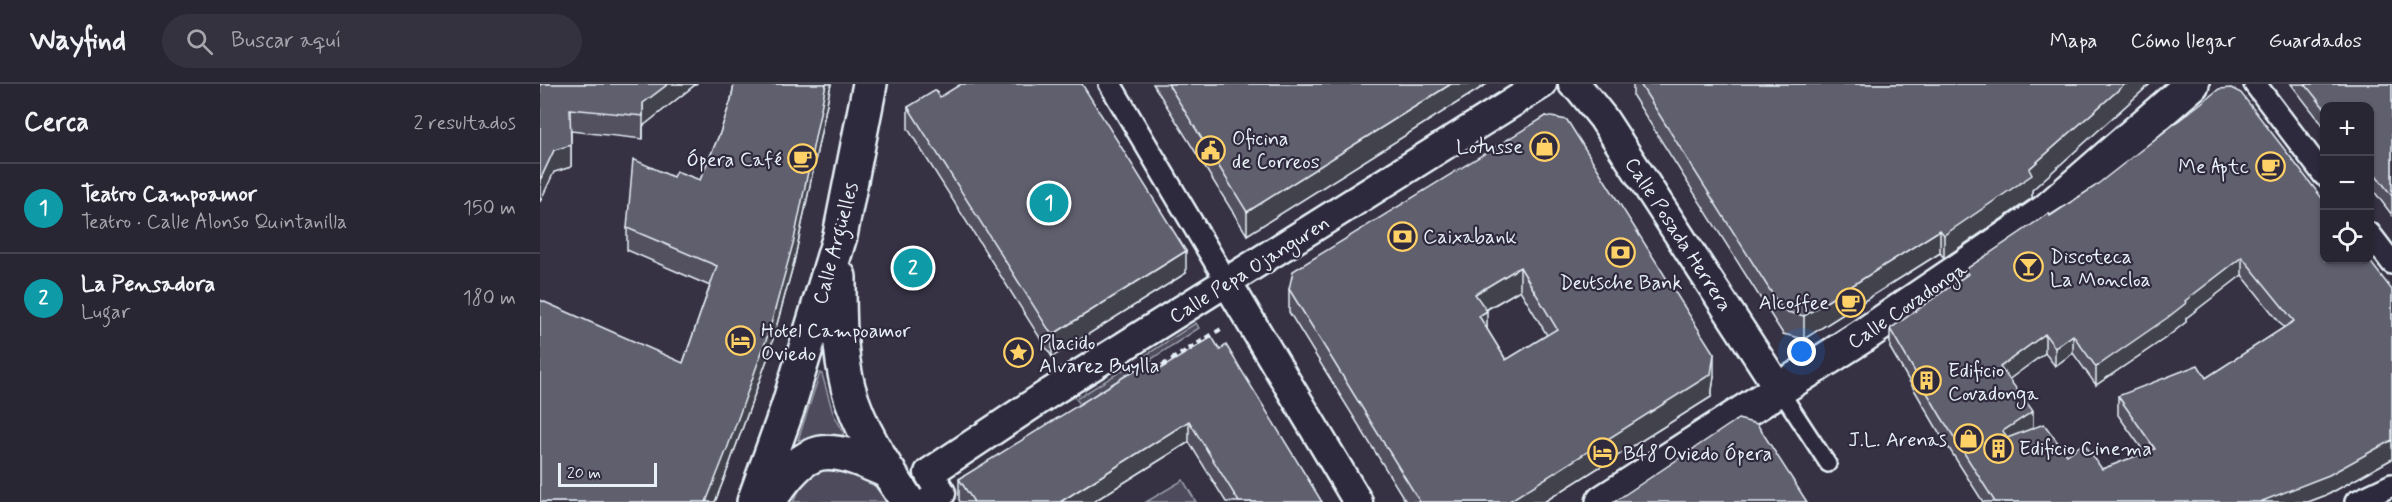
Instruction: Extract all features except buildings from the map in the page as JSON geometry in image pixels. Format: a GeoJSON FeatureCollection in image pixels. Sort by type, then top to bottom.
{"type":"FeatureCollection","features":[{"type":"Feature","properties":{"kind":"street","name":"Calle Argüelles"},"geometry":{"type":"LineString","coordinates":[[754,502],[788,408],[840,236],[870,84]]}},
{"type":"Feature","properties":{"kind":"street"},"geometry":{"type":"LineString","coordinates":[[1110,84],[1358,502]]}},
{"type":"Feature","properties":{"kind":"street","name":"Calle Pepa Ojanguren"},"geometry":{"type":"LineString","coordinates":[[907,492],[929,473],[1051,392],[1542,84]]}},
{"type":"Feature","properties":{"kind":"street","name":"Calle Posada Herrera"},"geometry":{"type":"LineString","coordinates":[[1573,84],[1579,88],[1603,118],[1774,381]]}},
{"type":"Feature","properties":{"kind":"street","name":"Calle Covadonga"},"geometry":{"type":"LineString","coordinates":[[1603,502],[1774,381],[1864,335],[2045,212],[2192,84]]}},
{"type":"Feature","properties":{"kind":"street"},"geometry":{"type":"LineString","coordinates":[[2255,84],[2320,168]]}},
{"type":"Feature","properties":{"kind":"street"},"geometry":{"type":"LineString","coordinates":[[840,236],[838,330],[848,389],[864,427],[907,492]]}},
{"type":"Feature","properties":{"kind":"street"},"geometry":{"type":"LineString","coordinates":[[2374,239],[2392,263]]}},
{"type":"Feature","properties":{"kind":"street"},"geometry":{"type":"LineString","coordinates":[[768,502],[786,476],[812,454],[834,452],[856,457],[907,492]]}},
{"type":"Feature","properties":{"kind":"street"},"geometry":{"type":"LineString","coordinates":[[2356,502],[2392,485]]}},
{"type":"Feature","properties":{"kind":"lane"},"geometry":{"type":"LineString","coordinates":[[1774,381],[1828,464]]}},
{"type":"Feature","properties":{"kind":"path"},"geometry":{"type":"LineString","coordinates":[[1146,376],[1246,314]]}},
{"type":"Feature","properties":{"kind":"shaded area"},"geometry":{"type":"Polygon","coordinates":[[[1196,323],[1199,328],[1147,362],[1143,357],[1196,323]]]}},
{"type":"Feature","properties":{"kind":"shaded area"},"geometry":{"type":"Polygon","coordinates":[[[1131,365],[1134,370],[1080,404],[1076,399],[1131,365]]]}},
{"type":"Feature","properties":{"kind":"shaded area"},"geometry":{"type":"Polygon","coordinates":[[[820,373],[833,413],[844,433],[841,437],[798,440],[820,373]]]}},
{"type":"Feature","properties":{"kind":"shaded area"},"geometry":{"type":"Polygon","coordinates":[[[833,468],[852,471],[865,477],[887,502],[793,502],[808,478],[817,472],[833,468]]]}},
{"type":"Feature","properties":{"kind":"shaded area"},"geometry":{"type":"Polygon","coordinates":[[[1183,480],[1196,502],[1146,502],[1183,480]]]}},
{"type":"Feature","properties":{"kind":"place","name":"Lotusse"},"geometry":{"type":"Point","coordinates":[1544,146]}},
{"type":"Feature","properties":{"kind":"place","name":"Oficina de Correos"},"geometry":{"type":"Point","coordinates":[1211,150]}},
{"type":"Feature","properties":{"kind":"place","name":"Ópera Café"},"geometry":{"type":"Point","coordinates":[803,159]}},
{"type":"Feature","properties":{"kind":"place","name":"Me Aptc"},"geometry":{"type":"Point","coordinates":[2270,166]}},
{"type":"Feature","properties":{"kind":"place","name":"Teatro Campoamor"},"geometry":{"type":"Point","coordinates":[1049,203]}},
{"type":"Feature","properties":{"kind":"place","name":"Caixabank"},"geometry":{"type":"Point","coordinates":[1402,236]}},
{"type":"Feature","properties":{"kind":"place","name":"Deutsche Bank"},"geometry":{"type":"Point","coordinates":[1621,252]}},
{"type":"Feature","properties":{"kind":"place","name":"Discoteca La Moncloa"},"geometry":{"type":"Point","coordinates":[2029,267]}},
{"type":"Feature","properties":{"kind":"place","name":"La Pensadora"},"geometry":{"type":"Point","coordinates":[913,268]}},
{"type":"Feature","properties":{"kind":"place","name":"Alcoffee"},"geometry":{"type":"Point","coordinates":[1850,302]}},
{"type":"Feature","properties":{"kind":"place","name":"Hotel Campoamor Oviedo"},"geometry":{"type":"Point","coordinates":[740,341]}},
{"type":"Feature","properties":{"kind":"place","name":"Placido Alvarez Buylla"},"geometry":{"type":"Point","coordinates":[1018,353]}},
{"type":"Feature","properties":{"kind":"place","name":"Edificio Covadonga"},"geometry":{"type":"Point","coordinates":[1927,381]}},
{"type":"Feature","properties":{"kind":"place","name":"J.L. Arenas"},"geometry":{"type":"Point","coordinates":[1968,439]}},
{"type":"Feature","properties":{"kind":"place","name":"Edificio Cinema"},"geometry":{"type":"Point","coordinates":[1998,448]}},
{"type":"Feature","properties":{"kind":"place","name":"B48 Oviedo Ópera"},"geometry":{"type":"Point","coordinates":[1602,453]}}]}
